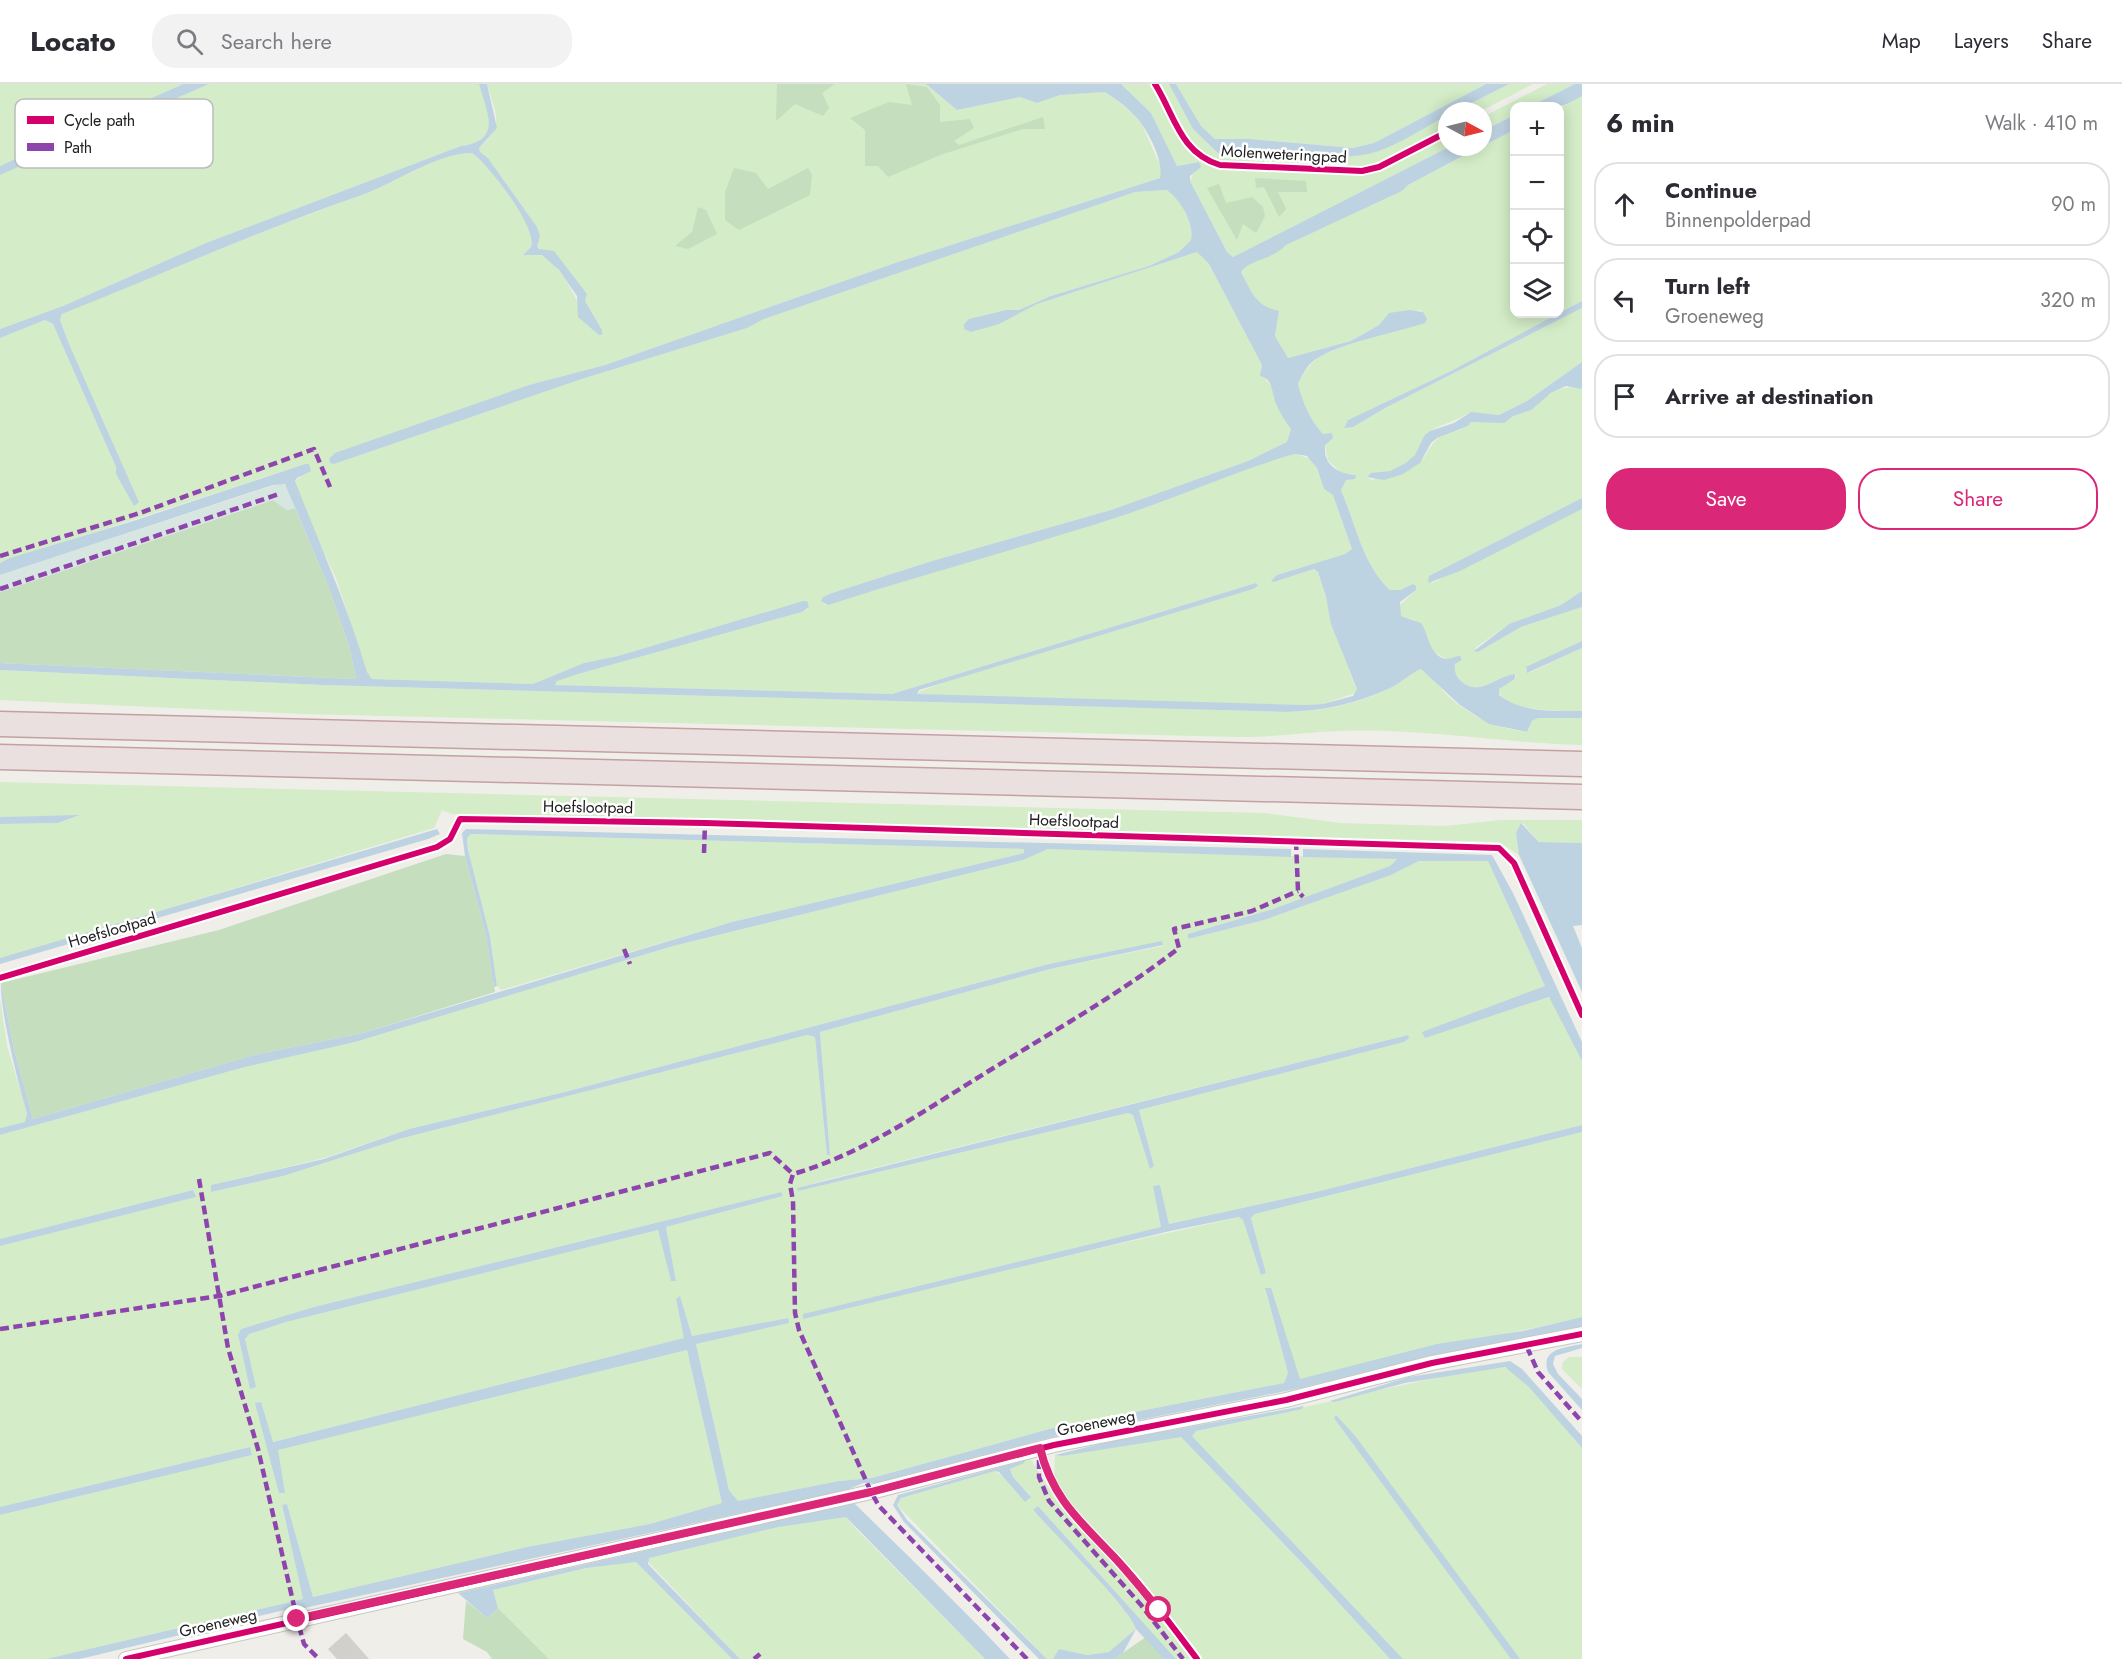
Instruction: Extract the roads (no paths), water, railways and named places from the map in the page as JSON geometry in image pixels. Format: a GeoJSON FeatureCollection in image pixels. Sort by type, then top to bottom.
{"type":"FeatureCollection","features":[{"type":"Feature","properties":{"kind":"highway"},"geometry":{"type":"LineString","coordinates":[[0,724],[1582,764]]}},
{"type":"Feature","properties":{"kind":"highway"},"geometry":{"type":"LineString","coordinates":[[0,757],[1582,798]]}},
{"type":"Feature","properties":{"kind":"street","name":"Groeneweg"},"geometry":{"type":"LineString","coordinates":[[126,1659],[850,1496],[1040,1448],[1286,1400],[1412,1367],[1582,1334]]}},
{"type":"Feature","properties":{"kind":"water"},"geometry":{"type":"Polygon","coordinates":[[[183,84],[209,84],[175,99],[150,99],[183,84]]]}},
{"type":"Feature","properties":{"kind":"water"},"geometry":{"type":"Polygon","coordinates":[[[479,84],[487,84],[497,128],[479,148],[480,152],[488,158],[537,227],[540,236],[537,246],[539,249],[554,251],[587,294],[585,301],[602,330],[602,335],[578,317],[577,296],[559,270],[542,255],[523,255],[531,247],[527,226],[510,197],[480,160],[472,153],[459,154],[431,163],[375,190],[249,237],[62,314],[60,320],[69,344],[139,502],[134,506],[116,474],[116,467],[53,324],[45,320],[0,338],[0,329],[63,306],[206,243],[474,143],[483,138],[489,123],[479,84]]]}},
{"type":"Feature","properties":{"kind":"water"},"geometry":{"type":"Polygon","coordinates":[[[926,84],[1121,84],[1151,113],[1177,166],[1199,162],[1201,167],[1190,176],[1190,181],[1227,252],[1233,257],[1438,153],[1438,156],[1463,156],[1408,185],[1402,191],[1286,245],[1274,254],[1244,268],[1241,272],[1259,302],[1279,311],[1275,336],[1288,358],[1351,341],[1379,325],[1389,313],[1409,310],[1423,312],[1427,319],[1425,323],[1332,351],[1319,357],[1305,371],[1298,384],[1305,404],[1323,434],[1332,433],[1333,438],[1325,445],[1326,458],[1333,467],[1343,473],[1356,475],[1355,479],[1346,480],[1341,490],[1366,556],[1380,580],[1390,590],[1400,590],[1413,584],[1416,586],[1416,590],[1400,602],[1401,616],[1421,623],[1433,649],[1440,657],[1446,659],[1460,656],[1462,660],[1455,664],[1459,679],[1468,686],[1482,687],[1515,674],[1515,679],[1499,689],[1499,695],[1508,701],[1528,708],[1550,711],[1582,711],[1582,718],[1538,718],[1532,721],[1527,732],[1489,724],[1460,705],[1421,669],[1392,687],[1351,703],[1286,712],[322,685],[0,670],[0,663],[356,679],[350,649],[329,588],[285,484],[273,485],[0,575],[0,563],[10,558],[309,464],[311,471],[295,481],[342,600],[367,672],[372,679],[533,684],[584,663],[618,656],[807,601],[809,607],[802,612],[578,674],[557,681],[555,685],[892,694],[1256,583],[1258,586],[1253,589],[919,690],[917,694],[1306,705],[1323,704],[1353,696],[1357,689],[1331,624],[1318,572],[1314,569],[1271,581],[1277,575],[1345,554],[1352,549],[1333,495],[1324,489],[1317,468],[1307,456],[1295,454],[1273,460],[1124,515],[828,605],[821,601],[823,597],[832,593],[932,561],[1111,510],[1248,461],[1287,442],[1291,429],[1276,404],[1270,383],[1260,376],[1262,365],[1209,264],[1197,252],[1037,304],[999,324],[971,332],[964,329],[964,324],[969,319],[1006,310],[1019,310],[1051,296],[1149,266],[1179,252],[1191,240],[1190,226],[1182,206],[1167,190],[1135,192],[764,319],[747,328],[582,379],[334,464],[330,463],[329,459],[335,453],[529,385],[605,365],[898,262],[1160,178],[1161,171],[1157,154],[1144,128],[1128,109],[1105,92],[1060,95],[1037,103],[1020,97],[957,110],[926,84]]]}},
{"type":"Feature","properties":{"kind":"water"},"geometry":{"type":"Polygon","coordinates":[[[1169,84],[1176,84],[1201,126],[1215,139],[1249,139],[1353,148],[1374,143],[1438,109],[1438,121],[1408,137],[1378,151],[1349,156],[1257,150],[1220,155],[1193,129],[1169,84]]]}},
{"type":"Feature","properties":{"kind":"water"},"geometry":{"type":"Polygon","coordinates":[[[1486,84],[1509,84],[1474,102],[1452,102],[1486,84]]]}},
{"type":"Feature","properties":{"kind":"water"},"geometry":{"type":"Polygon","coordinates":[[[1575,84],[1582,84],[1582,96],[1568,104],[1539,102],[1575,84]]]}},
{"type":"Feature","properties":{"kind":"water"},"geometry":{"type":"Polygon","coordinates":[[[1510,117],[1510,132],[1492,141],[1492,126],[1510,117]]]}},
{"type":"Feature","properties":{"kind":"water"},"geometry":{"type":"Polygon","coordinates":[[[15,159],[16,168],[0,175],[0,166],[15,159]]]}},
{"type":"Feature","properties":{"kind":"water"},"geometry":{"type":"Polygon","coordinates":[[[1582,301],[1582,308],[1564,317],[1564,311],[1582,301]]]}},
{"type":"Feature","properties":{"kind":"water"},"geometry":{"type":"Polygon","coordinates":[[[1550,318],[1562,318],[1387,407],[1353,427],[1344,428],[1348,420],[1449,372],[1550,318]]]}},
{"type":"Feature","properties":{"kind":"water"},"geometry":{"type":"Polygon","coordinates":[[[1582,362],[1582,389],[1566,386],[1551,393],[1531,410],[1513,416],[1504,423],[1471,422],[1468,426],[1437,438],[1431,443],[1420,463],[1403,474],[1384,480],[1367,477],[1371,473],[1390,471],[1406,463],[1415,455],[1424,436],[1430,431],[1454,423],[1471,412],[1499,415],[1527,401],[1582,362]]]}},
{"type":"Feature","properties":{"kind":"water"},"geometry":{"type":"Polygon","coordinates":[[[1582,498],[1582,509],[1460,571],[1428,583],[1429,576],[1582,498]]]}},
{"type":"Feature","properties":{"kind":"water"},"geometry":{"type":"Polygon","coordinates":[[[1582,591],[1582,607],[1521,627],[1478,652],[1474,651],[1509,624],[1561,605],[1582,591]]]}},
{"type":"Feature","properties":{"kind":"water"},"geometry":{"type":"Polygon","coordinates":[[[1582,641],[1582,648],[1527,673],[1526,667],[1582,641]]]}},
{"type":"Feature","properties":{"kind":"water"},"geometry":{"type":"Polygon","coordinates":[[[80,815],[58,823],[0,824],[0,817],[80,815]]]}},
{"type":"Feature","properties":{"kind":"water"},"geometry":{"type":"Polygon","coordinates":[[[1521,823],[1539,842],[1582,843],[1582,925],[1573,926],[1582,948],[1582,992],[1519,855],[1516,833],[1521,823]]]}},
{"type":"Feature","properties":{"kind":"water"},"geometry":{"type":"Polygon","coordinates":[[[437,829],[440,834],[428,839],[0,964],[0,958],[437,829]]]}},
{"type":"Feature","properties":{"kind":"water"},"geometry":{"type":"Polygon","coordinates":[[[466,829],[1291,849],[1291,857],[1048,849],[1023,860],[673,946],[355,1042],[245,1067],[0,1135],[0,1128],[25,1122],[27,1113],[6,1029],[1,983],[14,1049],[33,1119],[254,1055],[363,1033],[732,922],[1024,853],[1024,849],[471,834],[467,838],[468,850],[490,937],[497,986],[494,987],[486,935],[465,856],[462,833],[466,829]]]}},
{"type":"Feature","properties":{"kind":"water"},"geometry":{"type":"Polygon","coordinates":[[[1303,849],[1492,855],[1513,893],[1582,1042],[1582,1061],[1549,997],[1425,1038],[1422,1032],[1545,986],[1488,861],[1419,861],[1391,875],[1264,920],[1188,939],[1188,934],[1273,909],[1390,866],[1397,859],[1303,857],[1303,849]]]}},
{"type":"Feature","properties":{"kind":"water"},"geometry":{"type":"Polygon","coordinates":[[[1162,941],[1163,945],[1050,969],[820,1032],[830,1155],[827,1155],[815,1037],[807,1035],[403,1138],[283,1176],[211,1192],[211,1185],[324,1159],[409,1129],[565,1092],[1049,964],[1162,941]]]}},
{"type":"Feature","properties":{"kind":"water"},"geometry":{"type":"Polygon","coordinates":[[[1408,1035],[1409,1038],[1404,1042],[1139,1110],[1154,1166],[1150,1169],[1133,1115],[1128,1113],[798,1191],[797,1188],[1408,1035]]]}},
{"type":"Feature","properties":{"kind":"water"},"geometry":{"type":"Polygon","coordinates":[[[1582,1125],[1582,1132],[1255,1214],[1251,1218],[1266,1273],[1261,1275],[1243,1220],[1239,1217],[1170,1231],[803,1319],[803,1314],[1161,1227],[1153,1186],[1160,1185],[1169,1224],[1320,1191],[1582,1125]]]}},
{"type":"Feature","properties":{"kind":"water"},"geometry":{"type":"Polygon","coordinates":[[[193,1190],[196,1197],[0,1246],[0,1239],[193,1190]]]}},
{"type":"Feature","properties":{"kind":"water"},"geometry":{"type":"Polygon","coordinates":[[[781,1192],[783,1196],[666,1227],[676,1281],[671,1281],[658,1230],[286,1322],[249,1334],[245,1339],[256,1387],[250,1389],[238,1335],[241,1329],[314,1307],[781,1192]]]}},
{"type":"Feature","properties":{"kind":"water"},"geometry":{"type":"Polygon","coordinates":[[[1265,1288],[1271,1288],[1300,1379],[1437,1344],[1523,1331],[1582,1317],[1582,1328],[1434,1356],[1301,1388],[1053,1437],[876,1483],[863,1483],[847,1490],[304,1608],[301,1606],[80,1659],[46,1659],[303,1599],[282,1505],[287,1504],[313,1597],[527,1547],[650,1524],[722,1503],[687,1350],[278,1450],[285,1493],[279,1493],[255,1403],[261,1402],[273,1442],[684,1338],[676,1299],[680,1296],[692,1336],[788,1318],[789,1323],[696,1344],[729,1490],[738,1501],[839,1481],[872,1478],[1053,1428],[1284,1383],[1288,1373],[1265,1288]]]}},
{"type":"Feature","properties":{"kind":"water"},"geometry":{"type":"Polygon","coordinates":[[[1582,1344],[1582,1348],[1555,1356],[1553,1364],[1558,1374],[1582,1399],[1582,1410],[1548,1372],[1546,1364],[1548,1358],[1556,1350],[1582,1344]]]}},
{"type":"Feature","properties":{"kind":"water"},"geometry":{"type":"Polygon","coordinates":[[[1510,1361],[1522,1369],[1582,1436],[1582,1448],[1529,1387],[1505,1367],[1405,1383],[1334,1402],[1330,1401],[1409,1377],[1510,1361]]]}},
{"type":"Feature","properties":{"kind":"water"},"geometry":{"type":"Polygon","coordinates":[[[1304,1406],[1302,1409],[1196,1431],[1192,1436],[1403,1659],[1390,1659],[1309,1570],[1181,1437],[1062,1456],[1055,1455],[1112,1441],[1304,1406]]]}},
{"type":"Feature","properties":{"kind":"water"},"geometry":{"type":"Polygon","coordinates":[[[1336,1415],[1356,1437],[1520,1659],[1511,1659],[1334,1418],[1336,1415]]]}},
{"type":"Feature","properties":{"kind":"water"},"geometry":{"type":"Polygon","coordinates":[[[250,1447],[252,1455],[0,1515],[0,1507],[250,1447]]]}},
{"type":"Feature","properties":{"kind":"water"},"geometry":{"type":"Polygon","coordinates":[[[1025,1460],[1024,1463],[1010,1469],[1013,1477],[1031,1497],[1025,1502],[999,1472],[995,1471],[901,1498],[897,1505],[907,1520],[1047,1659],[1039,1659],[904,1522],[893,1505],[898,1495],[1025,1460]]]}},
{"type":"Feature","properties":{"kind":"water"},"geometry":{"type":"Polygon","coordinates":[[[849,1502],[853,1502],[1010,1659],[985,1659],[846,1517],[778,1527],[649,1558],[648,1564],[740,1659],[732,1659],[636,1562],[586,1568],[493,1590],[498,1608],[487,1618],[458,1593],[848,1505],[849,1502]]]}},
{"type":"Feature","properties":{"kind":"water"},"geometry":{"type":"Polygon","coordinates":[[[1038,1506],[1176,1659],[1164,1659],[1136,1629],[1131,1619],[1106,1588],[1033,1510],[1038,1506]]]}},
{"type":"Feature","properties":{"kind":"water"},"geometry":{"type":"Polygon","coordinates":[[[1136,1629],[1123,1653],[1114,1659],[1053,1659],[1059,1649],[1087,1655],[1109,1652],[1136,1629]]]}}]}
